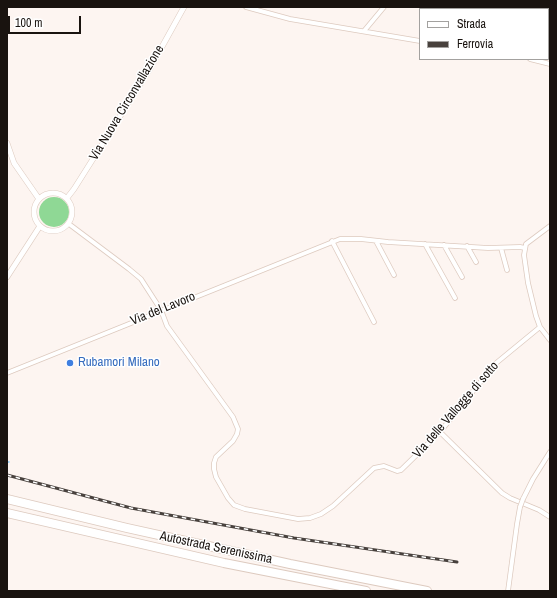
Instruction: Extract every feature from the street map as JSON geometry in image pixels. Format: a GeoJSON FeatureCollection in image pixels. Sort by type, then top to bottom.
{"type":"FeatureCollection","features":[{"type":"Feature","properties":{"kind":"highway","name":"Autostrada Serenissima"},"geometry":{"type":"LineString","coordinates":[[7,499],[127,528],[282,562],[427,591]]}},
{"type":"Feature","properties":{"kind":"highway","name":"Autostrada Serenissima"},"geometry":{"type":"LineString","coordinates":[[7,513],[209,560],[366,591]]}},
{"type":"Feature","properties":{"kind":"street","name":"Via Nuova Circonvallazione"},"geometry":{"type":"LineString","coordinates":[[66,198],[74,189],[148,72],[184,7]]}},
{"type":"Feature","properties":{"kind":"street"},"geometry":{"type":"LineString","coordinates":[[246,7],[290,19],[419,41]]}},
{"type":"Feature","properties":{"kind":"street"},"geometry":{"type":"LineString","coordinates":[[364,31],[384,7]]}},
{"type":"Feature","properties":{"kind":"street"},"geometry":{"type":"LineString","coordinates":[[534,60],[550,64]]}},
{"type":"Feature","properties":{"kind":"street"},"geometry":{"type":"LineString","coordinates":[[7,142],[14,162],[39,199]]}},
{"type":"Feature","properties":{"kind":"street"},"geometry":{"type":"LineString","coordinates":[[56,193],[66,198],[70,202],[73,213],[69,224],[58,231],[52,232],[45,230],[40,226],[34,216],[34,210],[39,199],[44,195],[56,193]]}},
{"type":"Feature","properties":{"kind":"street"},"geometry":{"type":"LineString","coordinates":[[69,224],[135,274],[146,287],[161,310]]}},
{"type":"Feature","properties":{"kind":"street"},"geometry":{"type":"LineString","coordinates":[[7,277],[40,226]]}},
{"type":"Feature","properties":{"kind":"street"},"geometry":{"type":"LineString","coordinates":[[550,226],[526,244],[524,255],[525,268],[533,305],[540,327],[550,340]]}},
{"type":"Feature","properties":{"kind":"street","name":"Via del Lavoro"},"geometry":{"type":"LineString","coordinates":[[7,373],[319,246],[340,239],[525,248]]}},
{"type":"Feature","properties":{"kind":"street"},"geometry":{"type":"LineString","coordinates":[[332,241],[374,322]]}},
{"type":"Feature","properties":{"kind":"street"},"geometry":{"type":"LineString","coordinates":[[376,241],[394,275]]}},
{"type":"Feature","properties":{"kind":"street"},"geometry":{"type":"LineString","coordinates":[[425,244],[455,298]]}},
{"type":"Feature","properties":{"kind":"street"},"geometry":{"type":"LineString","coordinates":[[444,245],[462,276]]}},
{"type":"Feature","properties":{"kind":"street"},"geometry":{"type":"LineString","coordinates":[[467,246],[476,262]]}},
{"type":"Feature","properties":{"kind":"street"},"geometry":{"type":"LineString","coordinates":[[501,248],[507,270]]}},
{"type":"Feature","properties":{"kind":"street","name":"Via delle Vallogge di sotto"},"geometry":{"type":"LineString","coordinates":[[161,310],[167,326],[238,429],[233,441],[216,458],[214,469],[216,477],[228,498],[234,505],[239,507],[298,519],[310,518],[321,514],[374,468],[384,466],[397,472],[402,470],[440,432],[495,364],[540,327]]}},
{"type":"Feature","properties":{"kind":"street"},"geometry":{"type":"LineString","coordinates":[[440,432],[502,493],[550,517]]}},
{"type":"Feature","properties":{"kind":"street"},"geometry":{"type":"LineString","coordinates":[[508,591],[520,507],[533,479],[550,452]]}},
{"type":"Feature","properties":{"kind":"green space"},"geometry":{"type":"Polygon","coordinates":[[[54,197],[60,198],[68,206],[68,218],[60,226],[54,227],[48,226],[40,218],[39,212],[40,206],[48,198],[54,197]]]}},
{"type":"Feature","properties":{"kind":"railway"},"geometry":{"type":"LineString","coordinates":[[7,475],[131,508],[294,538],[457,562]]}},
{"type":"Feature","properties":{"kind":"place","name":"Rubamori Milano"},"geometry":{"type":"Point","coordinates":[70,363]}}]}
